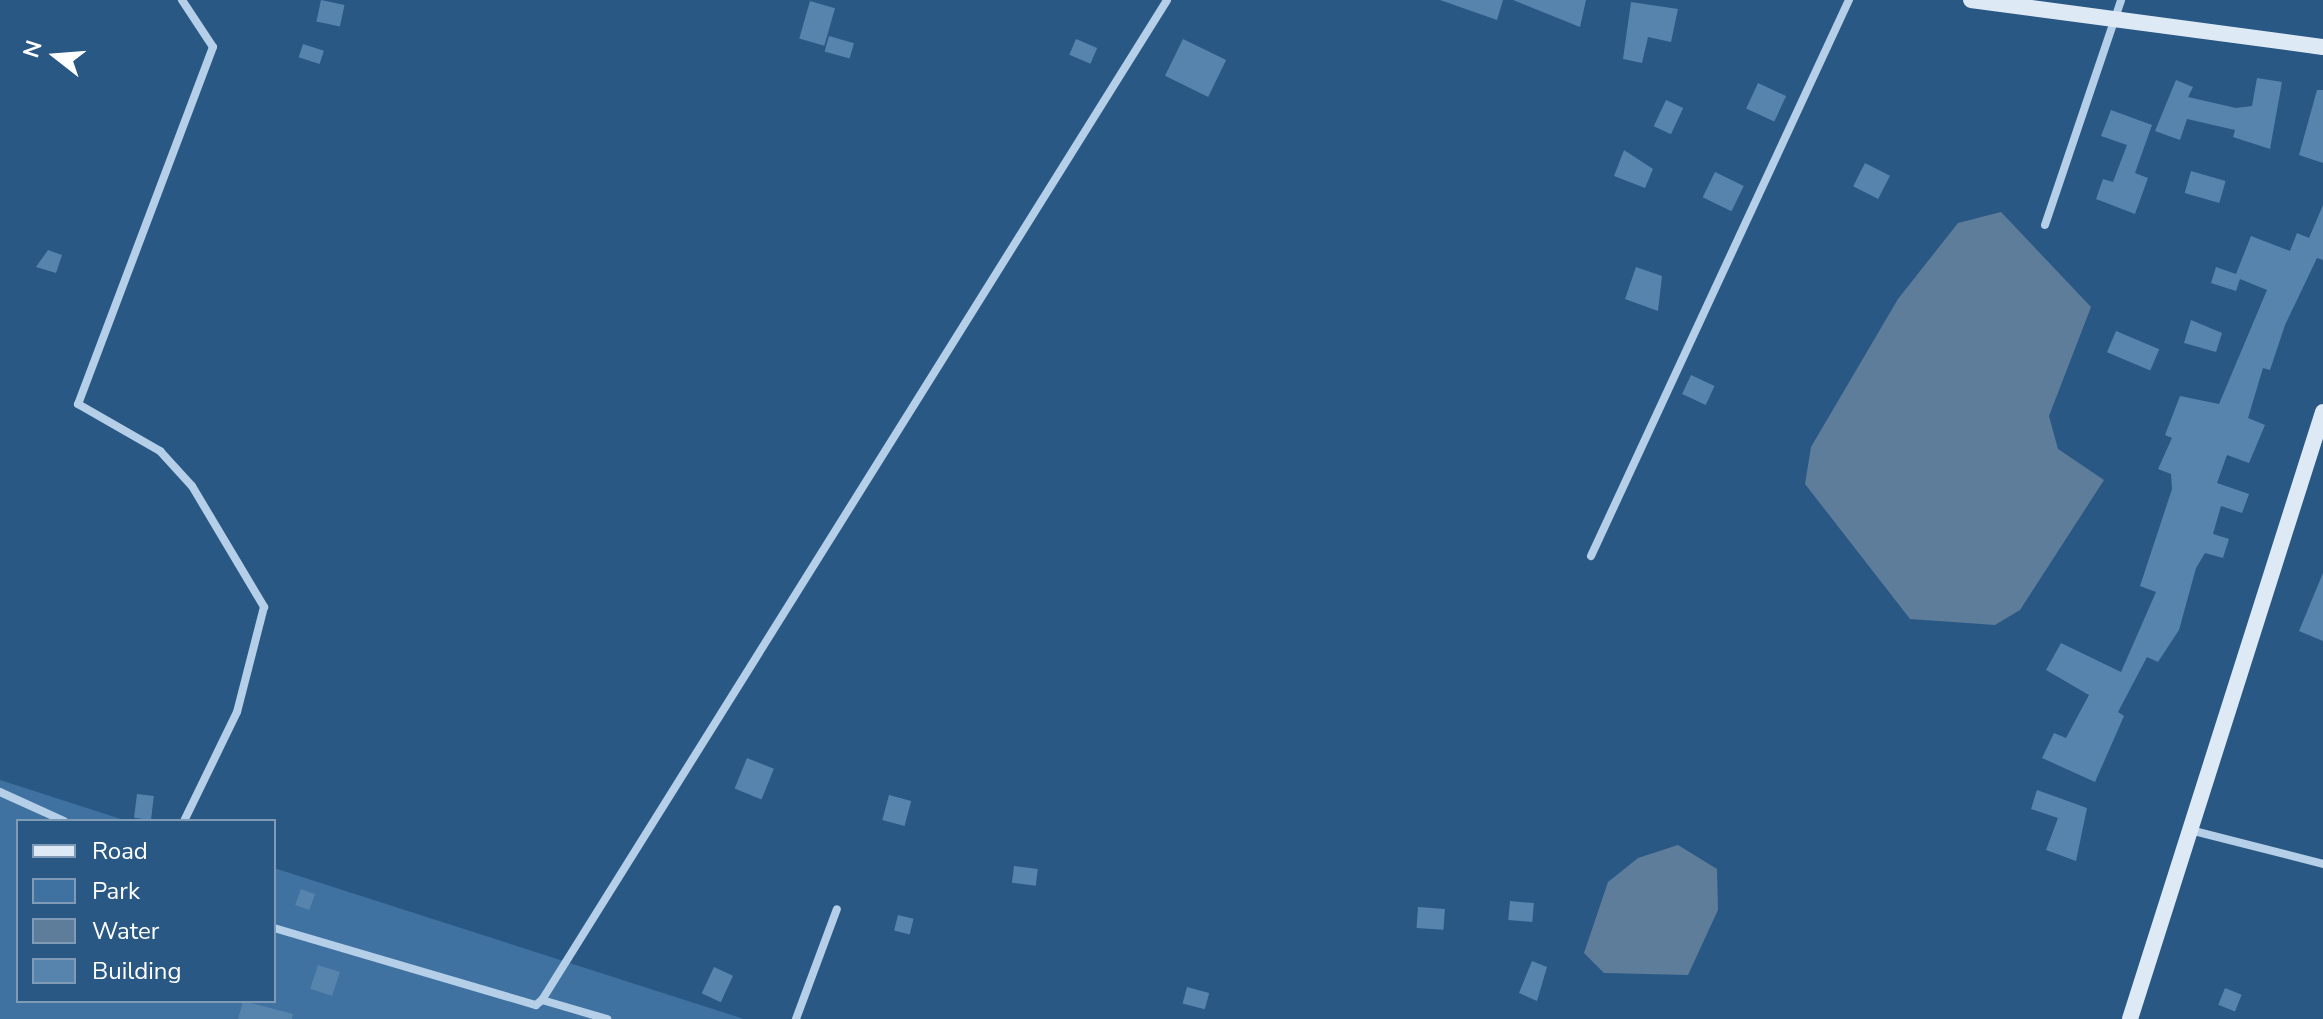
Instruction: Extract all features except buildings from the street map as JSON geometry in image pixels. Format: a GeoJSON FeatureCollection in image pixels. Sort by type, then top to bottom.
{"type":"FeatureCollection","features":[{"type":"Feature","properties":{"kind":"main road"},"geometry":{"type":"LineString","coordinates":[[1971,0],[2323,47]]}},
{"type":"Feature","properties":{"kind":"main road"},"geometry":{"type":"LineString","coordinates":[[2130,1019],[2317,449],[2323,412]]}},
{"type":"Feature","properties":{"kind":"street"},"geometry":{"type":"LineString","coordinates":[[182,0],[213,47],[78,404],[160,451],[192,486],[266,614],[247,657],[237,712],[185,819]]}},
{"type":"Feature","properties":{"kind":"street"},"geometry":{"type":"LineString","coordinates":[[276,929],[536,1005],[542,1000],[1167,0]]}},
{"type":"Feature","properties":{"kind":"street"},"geometry":{"type":"LineString","coordinates":[[1591,556],[1849,0]]}},
{"type":"Feature","properties":{"kind":"street"},"geometry":{"type":"LineString","coordinates":[[2045,225],[2121,0]]}},
{"type":"Feature","properties":{"kind":"street"},"geometry":{"type":"LineString","coordinates":[[0,792],[60,819]]}},
{"type":"Feature","properties":{"kind":"street"},"geometry":{"type":"LineString","coordinates":[[2190,830],[2323,864]]}},
{"type":"Feature","properties":{"kind":"street"},"geometry":{"type":"LineString","coordinates":[[796,1019],[837,909]]}},
{"type":"Feature","properties":{"kind":"street"},"geometry":{"type":"LineString","coordinates":[[542,1000],[607,1019]]}},
{"type":"Feature","properties":{"kind":"green space"},"geometry":{"type":"Polygon","coordinates":[[[0,780],[121,819],[16,819],[16,1003],[276,1003],[276,869],[744,1019],[0,1019],[0,780]]]}},
{"type":"Feature","properties":{"kind":"water"},"geometry":{"type":"Polygon","coordinates":[[[2001,212],[2091,307],[2049,416],[2058,449],[2104,480],[2020,610],[1995,625],[1910,619],[1805,484],[1811,447],[1898,299],[1958,223],[2001,212]]]}},
{"type":"Feature","properties":{"kind":"water"},"geometry":{"type":"Polygon","coordinates":[[[1678,845],[1717,869],[1718,910],[1688,975],[1604,973],[1584,953],[1608,882],[1638,858],[1678,845]]]}}]}
